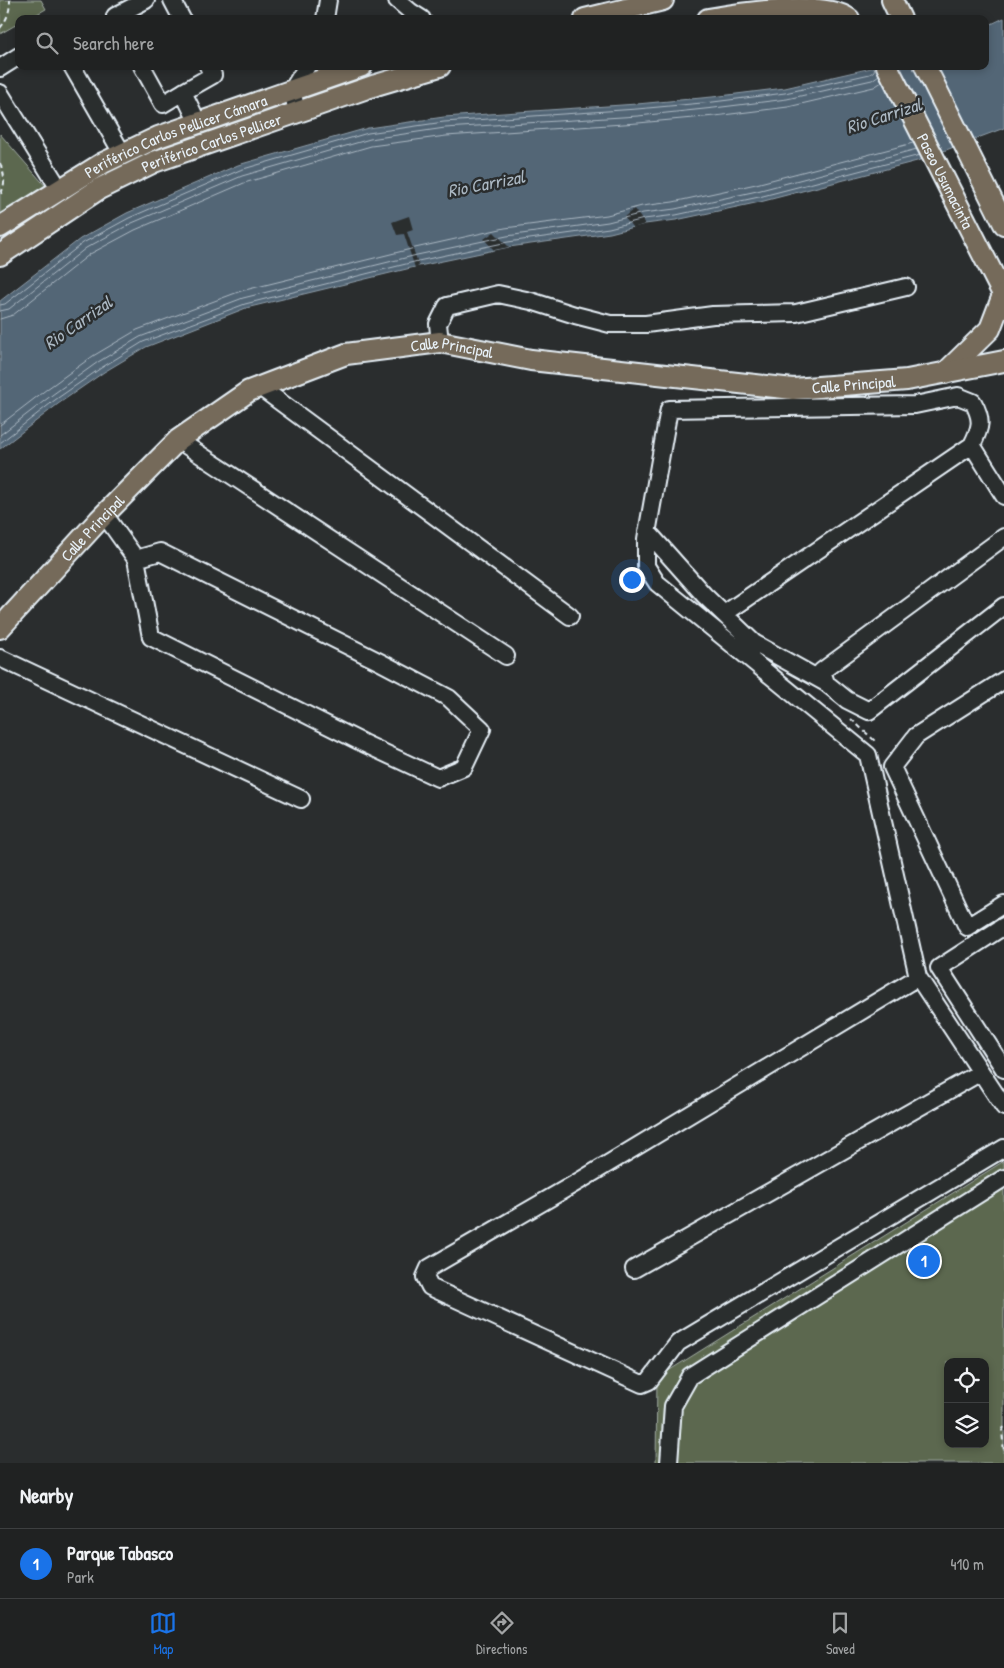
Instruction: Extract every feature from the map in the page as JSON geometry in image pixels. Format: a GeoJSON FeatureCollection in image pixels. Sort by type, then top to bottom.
{"type":"FeatureCollection","features":[{"type":"Feature","properties":{"kind":"main road"},"geometry":{"type":"LineString","coordinates":[[598,15],[623,7],[663,0]]}},
{"type":"Feature","properties":{"kind":"main road"},"geometry":{"type":"LineString","coordinates":[[712,15],[770,0]]}},
{"type":"Feature","properties":{"kind":"main road"},"geometry":{"type":"LineString","coordinates":[[851,0],[857,15]]}},
{"type":"Feature","properties":{"kind":"main road"},"geometry":{"type":"LineString","coordinates":[[734,15],[810,5],[823,6],[839,11],[844,15]]}},
{"type":"Feature","properties":{"kind":"main road","name":"Periférico Carlos Pellicer Cámara"},"geometry":{"type":"LineString","coordinates":[[0,227],[103,162],[122,153],[158,137],[350,70]]}},
{"type":"Feature","properties":{"kind":"main road","name":"Periférico Carlos Pellicer"},"geometry":{"type":"LineString","coordinates":[[0,255],[75,204],[126,174],[154,162],[297,112],[427,70]]}},
{"type":"Feature","properties":{"kind":"main road","name":"Paseo Usumacinta"},"geometry":{"type":"LineString","coordinates":[[890,70],[1004,295]]}},
{"type":"Feature","properties":{"kind":"main road","name":"Paseo Usumacinta"},"geometry":{"type":"LineString","coordinates":[[927,70],[1004,224]]}},
{"type":"Feature","properties":{"kind":"main road"},"geometry":{"type":"LineString","coordinates":[[945,373],[990,329],[1004,295]]}},
{"type":"Feature","properties":{"kind":"main road","name":"Calle Principal"},"geometry":{"type":"LineString","coordinates":[[0,628],[104,514],[178,440],[249,390],[346,354],[440,342],[531,360],[793,389],[907,380],[1004,361]]}},
{"type":"Feature","properties":{"kind":"street"},"geometry":{"type":"LineString","coordinates":[[117,15],[146,0]]}},
{"type":"Feature","properties":{"kind":"street"},"geometry":{"type":"LineString","coordinates":[[172,0],[180,15]]}},
{"type":"Feature","properties":{"kind":"street"},"geometry":{"type":"LineString","coordinates":[[398,2],[416,15]]}},
{"type":"Feature","properties":{"kind":"street"},"geometry":{"type":"LineString","coordinates":[[0,68],[15,59]]}},
{"type":"Feature","properties":{"kind":"street"},"geometry":{"type":"LineString","coordinates":[[74,70],[122,153]]}},
{"type":"Feature","properties":{"kind":"street"},"geometry":{"type":"LineString","coordinates":[[144,70],[163,104],[213,75],[210,70]]}},
{"type":"Feature","properties":{"kind":"street"},"geometry":{"type":"LineString","coordinates":[[297,112],[292,90],[304,70]]}},
{"type":"Feature","properties":{"kind":"street"},"geometry":{"type":"LineString","coordinates":[[183,92],[198,123]]}},
{"type":"Feature","properties":{"kind":"street"},"geometry":{"type":"LineString","coordinates":[[0,93],[60,190]]}},
{"type":"Feature","properties":{"kind":"street"},"geometry":{"type":"LineString","coordinates":[[440,342],[438,324],[447,306],[498,294],[531,301],[610,324],[646,324],[713,315],[796,312],[906,286]]}},
{"type":"Feature","properties":{"kind":"street"},"geometry":{"type":"LineString","coordinates":[[260,387],[570,616]]}},
{"type":"Feature","properties":{"kind":"street"},"geometry":{"type":"LineString","coordinates":[[724,614],[972,445],[979,430],[980,415],[973,402],[958,396],[915,405],[669,409],[647,531],[646,566],[657,583],[868,755],[918,977],[1004,1107]]}},
{"type":"Feature","properties":{"kind":"street"},"geometry":{"type":"LineString","coordinates":[[178,440],[506,656]]}},
{"type":"Feature","properties":{"kind":"street"},"geometry":{"type":"LineString","coordinates":[[972,445],[996,469],[1004,496]]}},
{"type":"Feature","properties":{"kind":"street"},"geometry":{"type":"LineString","coordinates":[[104,514],[136,559],[151,637],[363,743],[438,778],[464,767],[482,729],[449,698],[160,552],[136,559]]}},
{"type":"Feature","properties":{"kind":"street"},"geometry":{"type":"LineString","coordinates":[[647,531],[704,595],[754,643],[826,682],[847,700],[868,711],[1004,606]]}},
{"type":"Feature","properties":{"kind":"street"},"geometry":{"type":"LineString","coordinates":[[826,682],[822,671],[1004,538]]}},
{"type":"Feature","properties":{"kind":"street"},"geometry":{"type":"LineString","coordinates":[[0,658],[300,799]]}},
{"type":"Feature","properties":{"kind":"street"},"geometry":{"type":"LineString","coordinates":[[1004,680],[916,736],[892,767],[967,927],[1004,904]]}},
{"type":"Feature","properties":{"kind":"street"},"geometry":{"type":"LineString","coordinates":[[1004,926],[939,968],[1004,1069]]}},
{"type":"Feature","properties":{"kind":"street"},"geometry":{"type":"LineString","coordinates":[[918,977],[588,1176],[429,1268],[425,1277],[430,1287],[642,1384],[649,1381],[678,1343],[1004,1148]]}},
{"type":"Feature","properties":{"kind":"street"},"geometry":{"type":"LineString","coordinates":[[634,1269],[981,1072]]}},
{"type":"Feature","properties":{"kind":"street"},"geometry":{"type":"LineString","coordinates":[[669,1463],[673,1406],[690,1376],[1004,1178]]}},
{"type":"Feature","properties":{"kind":"path"},"geometry":{"type":"LineString","coordinates":[[0,28],[8,15],[10,0]]}},
{"type":"Feature","properties":{"kind":"path"},"geometry":{"type":"LineString","coordinates":[[0,164],[6,177],[0,196]]}},
{"type":"Feature","properties":{"kind":"path"},"geometry":{"type":"LineString","coordinates":[[1004,1427],[1002,1431],[1004,1452]]}},
{"type":"Feature","properties":{"kind":"green space"},"geometry":{"type":"Polygon","coordinates":[[[0,0],[41,0],[46,9],[35,15],[15,15],[15,25],[0,34],[0,0]]]}},
{"type":"Feature","properties":{"kind":"green space"},"geometry":{"type":"Polygon","coordinates":[[[0,134],[48,189],[0,221],[0,134]]]}},
{"type":"Feature","properties":{"kind":"green space"},"geometry":{"type":"Polygon","coordinates":[[[1004,1161],[1004,1463],[656,1463],[657,1378],[1004,1161]]]}},
{"type":"Feature","properties":{"kind":"water","name":"Rio Carrizal"},"geometry":{"type":"Polygon","coordinates":[[[1004,18],[1004,128],[917,161],[760,202],[676,220],[645,224],[610,233],[509,247],[419,266],[246,308],[146,347],[104,372],[58,404],[0,449],[0,301],[80,239],[127,213],[238,165],[368,128],[444,117],[712,97],[785,88],[863,70],[989,70],[989,25],[1004,18]]]}},
{"type":"Feature","properties":{"kind":"pier"},"geometry":{"type":"Polygon","coordinates":[[[634,209],[645,224],[633,228],[624,217],[634,209]]]}},
{"type":"Feature","properties":{"kind":"pier"},"geometry":{"type":"Polygon","coordinates":[[[409,216],[413,230],[407,232],[419,266],[415,268],[404,234],[397,235],[392,222],[409,216]]]}},
{"type":"Feature","properties":{"kind":"pier"},"geometry":{"type":"Polygon","coordinates":[[[494,232],[509,247],[494,250],[484,239],[494,232]]]}},
{"type":"Feature","properties":{"kind":"place","name":"Parque Tabasco"},"geometry":{"type":"Point","coordinates":[924,1261]}}]}
